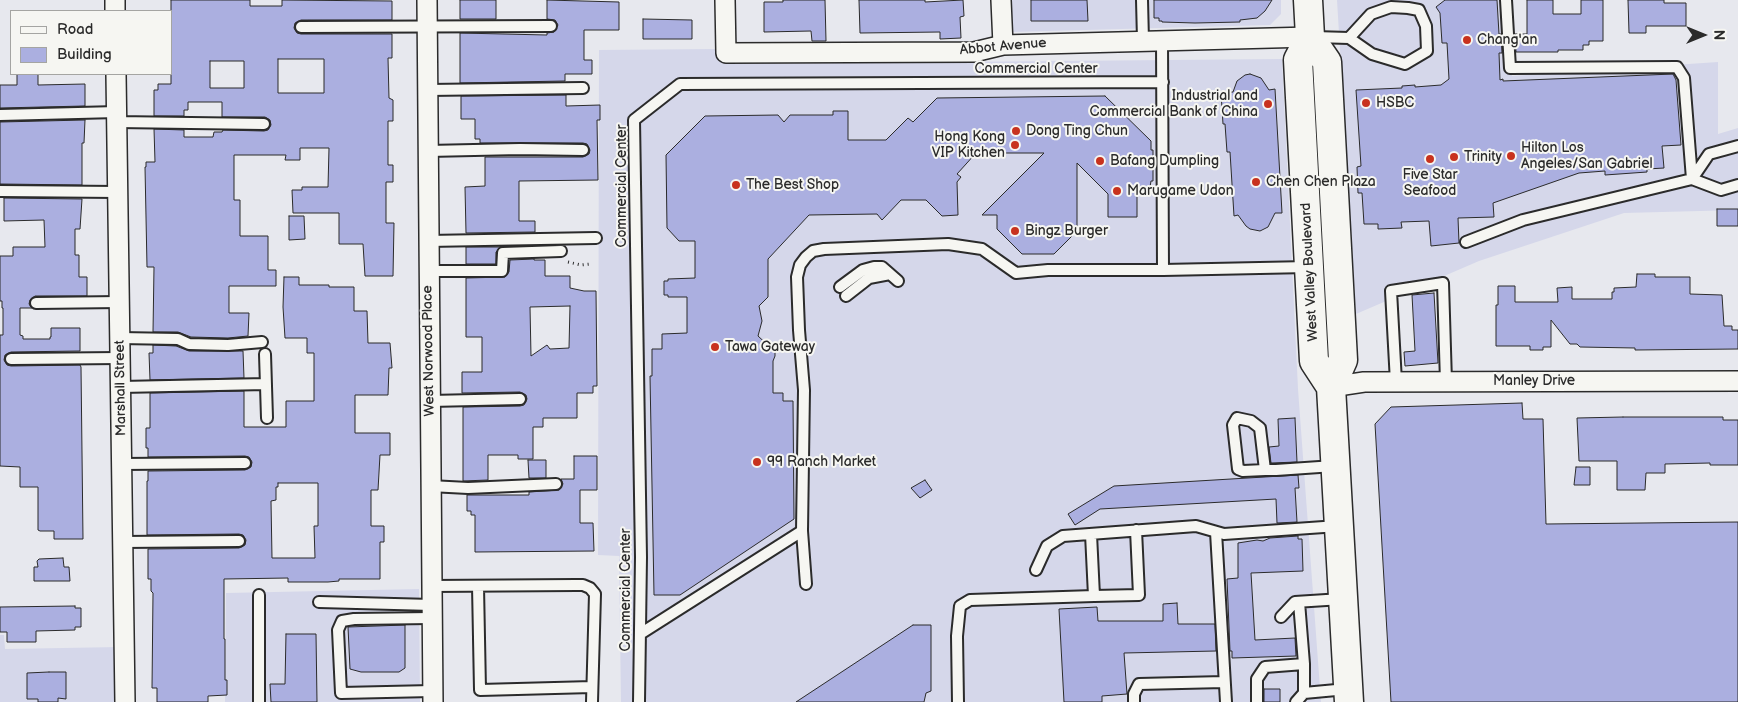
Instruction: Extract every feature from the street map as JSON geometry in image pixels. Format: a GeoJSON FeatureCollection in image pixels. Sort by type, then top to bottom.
{"type":"FeatureCollection","features":[{"type":"Feature","properties":{"kind":"main road","name":"West Valley Boulevard"},"geometry":{"type":"LineString","coordinates":[[1308,0],[1310,36],[1298,60],[1314,361],[1330,387],[1349,695]]}},
{"type":"Feature","properties":{"kind":"main road","name":"West Valley Boulevard"},"geometry":{"type":"LineString","coordinates":[[1310,36],[1327,62],[1343,360],[1330,387]]}},
{"type":"Feature","properties":{"kind":"street","name":"West Norwood Place"},"geometry":{"type":"LineString","coordinates":[[427,0],[433,696]]}},
{"type":"Feature","properties":{"kind":"street","name":"Abbot Avenue"},"geometry":{"type":"LineString","coordinates":[[726,0],[726,53],[974,52],[1003,45],[1310,36]]}},
{"type":"Feature","properties":{"kind":"street"},"geometry":{"type":"LineString","coordinates":[[1001,0],[1003,45]]}},
{"type":"Feature","properties":{"kind":"street","name":"Marshall Street"},"geometry":{"type":"LineString","coordinates":[[116,75],[125,702]]}},
{"type":"Feature","properties":{"kind":"street","name":"Manley Drive"},"geometry":{"type":"LineString","coordinates":[[1330,387],[1364,382],[1738,381]]}},
{"type":"Feature","properties":{"kind":"lane"},"geometry":{"type":"LineString","coordinates":[[1142,0],[1143,40]]}},
{"type":"Feature","properties":{"kind":"lane"},"geometry":{"type":"LineString","coordinates":[[1506,0],[1510,68],[1678,67],[1684,78],[1692,179]]}},
{"type":"Feature","properties":{"kind":"lane"},"geometry":{"type":"LineString","coordinates":[[1310,36],[1349,38],[1372,54],[1405,64],[1427,51],[1426,26],[1419,10],[1408,8],[1391,8],[1371,14],[1349,38]]}},
{"type":"Feature","properties":{"kind":"lane"},"geometry":{"type":"LineString","coordinates":[[301,27],[551,26]]}},
{"type":"Feature","properties":{"kind":"lane"},"geometry":{"type":"LineString","coordinates":[[1162,40],[1163,270]]}},
{"type":"Feature","properties":{"kind":"lane","name":"Commercial Center"},"geometry":{"type":"LineString","coordinates":[[639,702],[641,548],[634,120],[680,84],[1163,82]]}},
{"type":"Feature","properties":{"kind":"lane"},"geometry":{"type":"LineString","coordinates":[[428,90],[583,88]]}},
{"type":"Feature","properties":{"kind":"lane"},"geometry":{"type":"LineString","coordinates":[[0,115],[117,117],[264,124]]}},
{"type":"Feature","properties":{"kind":"lane"},"geometry":{"type":"LineString","coordinates":[[1692,179],[1709,154],[1738,146]]}},
{"type":"Feature","properties":{"kind":"lane"},"geometry":{"type":"LineString","coordinates":[[428,151],[583,150]]}},
{"type":"Feature","properties":{"kind":"lane"},"geometry":{"type":"LineString","coordinates":[[1466,242],[1523,220],[1692,179],[1720,190],[1738,185]]}},
{"type":"Feature","properties":{"kind":"lane"},"geometry":{"type":"LineString","coordinates":[[0,191],[118,192]]}},
{"type":"Feature","properties":{"kind":"lane"},"geometry":{"type":"LineString","coordinates":[[428,241],[596,238]]}},
{"type":"Feature","properties":{"kind":"lane"},"geometry":{"type":"LineString","coordinates":[[806,584],[802,531],[804,390],[797,277],[800,265],[814,251],[948,244],[982,249],[1016,273],[1048,270],[1309,267]]}},
{"type":"Feature","properties":{"kind":"lane"},"geometry":{"type":"LineString","coordinates":[[428,271],[502,271],[503,253],[561,251]]}},
{"type":"Feature","properties":{"kind":"lane"},"geometry":{"type":"LineString","coordinates":[[843,291],[863,270],[874,267],[882,267],[898,281]]}},
{"type":"Feature","properties":{"kind":"lane"},"geometry":{"type":"LineString","coordinates":[[1396,382],[1391,291],[1443,283],[1446,382]]}},
{"type":"Feature","properties":{"kind":"lane"},"geometry":{"type":"LineString","coordinates":[[36,303],[120,302]]}},
{"type":"Feature","properties":{"kind":"lane"},"geometry":{"type":"LineString","coordinates":[[120,338],[178,339],[189,344],[228,345],[262,342]]}},
{"type":"Feature","properties":{"kind":"lane"},"geometry":{"type":"LineString","coordinates":[[265,354],[267,418]]}},
{"type":"Feature","properties":{"kind":"lane"},"geometry":{"type":"LineString","coordinates":[[11,359],[120,358]]}},
{"type":"Feature","properties":{"kind":"lane"},"geometry":{"type":"LineString","coordinates":[[121,387],[266,384]]}},
{"type":"Feature","properties":{"kind":"lane"},"geometry":{"type":"LineString","coordinates":[[430,401],[520,399]]}},
{"type":"Feature","properties":{"kind":"lane"},"geometry":{"type":"LineString","coordinates":[[1265,470],[1260,428],[1251,421],[1237,418],[1233,425],[1238,469],[1243,471],[1265,470],[1335,466]]}},
{"type":"Feature","properties":{"kind":"lane"},"geometry":{"type":"LineString","coordinates":[[122,464],[245,462]]}},
{"type":"Feature","properties":{"kind":"lane"},"geometry":{"type":"LineString","coordinates":[[430,486],[468,488],[556,484]]}},
{"type":"Feature","properties":{"kind":"lane"},"geometry":{"type":"LineString","coordinates":[[1036,570],[1047,546],[1063,536],[1196,526],[1224,534],[1339,526]]}},
{"type":"Feature","properties":{"kind":"lane"},"geometry":{"type":"LineString","coordinates":[[958,702],[957,636],[960,606],[970,600],[1139,595],[1136,530]]}},
{"type":"Feature","properties":{"kind":"lane"},"geometry":{"type":"LineString","coordinates":[[640,634],[802,531]]}},
{"type":"Feature","properties":{"kind":"lane"},"geometry":{"type":"LineString","coordinates":[[1216,532],[1226,702]]}},
{"type":"Feature","properties":{"kind":"lane"},"geometry":{"type":"LineString","coordinates":[[1091,534],[1094,596]]}},
{"type":"Feature","properties":{"kind":"lane"},"geometry":{"type":"LineString","coordinates":[[123,542],[239,541]]}},
{"type":"Feature","properties":{"kind":"lane"},"geometry":{"type":"LineString","coordinates":[[431,586],[583,585],[590,588],[595,594],[592,702]]}},
{"type":"Feature","properties":{"kind":"lane"},"geometry":{"type":"LineString","coordinates":[[478,586],[480,690],[592,686]]}},
{"type":"Feature","properties":{"kind":"lane"},"geometry":{"type":"LineString","coordinates":[[259,595],[259,702]]}},
{"type":"Feature","properties":{"kind":"lane"},"geometry":{"type":"LineString","coordinates":[[1281,617],[1295,602],[1343,599]]}},
{"type":"Feature","properties":{"kind":"lane"},"geometry":{"type":"LineString","coordinates":[[319,602],[432,612]]}},
{"type":"Feature","properties":{"kind":"lane"},"geometry":{"type":"LineString","coordinates":[[1296,702],[1304,693],[1304,664],[1299,602]]}},
{"type":"Feature","properties":{"kind":"lane"},"geometry":{"type":"LineString","coordinates":[[432,612],[342,621],[338,630],[341,693],[433,696]]}},
{"type":"Feature","properties":{"kind":"lane"},"geometry":{"type":"LineString","coordinates":[[1257,702],[1257,680],[1265,667],[1304,664]]}},
{"type":"Feature","properties":{"kind":"lane"},"geometry":{"type":"LineString","coordinates":[[1134,702],[1134,694],[1139,684],[1224,682]]}},
{"type":"Feature","properties":{"kind":"lane"},"geometry":{"type":"LineString","coordinates":[[1304,693],[1349,695]]}},
{"type":"Feature","properties":{"kind":"path"},"geometry":{"type":"LineString","coordinates":[[561,251],[568,262],[581,265],[591,264]]}},
{"type":"Feature","properties":{"kind":"shaded area"},"geometry":{"type":"Polygon","coordinates":[[[1011,0],[1281,0],[1281,14],[1270,25],[1012,32],[1011,0]]]}},
{"type":"Feature","properties":{"kind":"shaded area"},"geometry":{"type":"Polygon","coordinates":[[[1337,0],[1510,0],[1512,76],[1718,62],[1718,134],[1738,128],[1738,210],[1624,213],[1479,261],[1356,314],[1337,0]]]}},
{"type":"Feature","properties":{"kind":"shaded area"},"geometry":{"type":"Polygon","coordinates":[[[716,49],[726,64],[1282,59],[1298,389],[1321,702],[621,702],[619,556],[598,555],[599,50],[716,49]]]}},
{"type":"Feature","properties":{"kind":"shaded area"},"geometry":{"type":"Polygon","coordinates":[[[419,589],[420,702],[225,702],[226,593],[419,589]]]}},
{"type":"Feature","properties":{"kind":"shaded area"},"geometry":{"type":"Polygon","coordinates":[[[0,635],[4,635],[5,649],[120,647],[120,702],[0,702],[0,635]]]}},
{"type":"Feature","properties":{"kind":"building"},"geometry":{"type":"Polygon","coordinates":[[[171,0],[250,0],[250,6],[282,6],[282,0],[392,1],[392,20],[301,20],[295,23],[294,28],[297,33],[301,34],[392,34],[392,58],[388,58],[389,98],[393,100],[393,121],[388,121],[388,165],[393,165],[393,182],[386,182],[386,223],[394,223],[393,276],[365,276],[363,244],[339,244],[339,213],[293,213],[292,190],[302,190],[302,187],[328,187],[329,148],[300,148],[300,160],[285,160],[286,155],[234,155],[234,200],[240,200],[240,236],[268,236],[268,270],[276,270],[276,286],[229,286],[229,313],[249,313],[248,336],[228,338],[191,337],[178,332],[153,332],[154,267],[147,267],[145,167],[146,162],[155,162],[154,129],[184,130],[184,137],[213,137],[214,132],[222,132],[223,130],[264,131],[268,130],[271,125],[270,120],[265,117],[222,117],[222,102],[188,102],[188,110],[184,110],[184,116],[154,116],[154,90],[158,90],[158,84],[171,84],[171,0]],[[278,59],[278,93],[324,93],[324,59],[278,59]],[[210,61],[210,88],[244,88],[244,61],[210,61]]]}},
{"type":"Feature","properties":{"kind":"building"},"geometry":{"type":"Polygon","coordinates":[[[460,0],[496,0],[496,19],[460,19],[460,0]]]}},
{"type":"Feature","properties":{"kind":"building"},"geometry":{"type":"Polygon","coordinates":[[[547,0],[619,2],[619,30],[584,30],[584,60],[592,60],[592,74],[565,74],[565,81],[460,83],[460,33],[547,35],[547,33],[554,32],[558,25],[555,20],[547,19],[547,0]]]}},
{"type":"Feature","properties":{"kind":"building"},"geometry":{"type":"Polygon","coordinates":[[[783,0],[825,0],[826,41],[812,41],[811,31],[764,32],[764,2],[783,2],[783,0]]]}},
{"type":"Feature","properties":{"kind":"building"},"geometry":{"type":"Polygon","coordinates":[[[859,0],[925,0],[925,2],[963,0],[964,16],[960,17],[961,38],[940,39],[940,32],[860,33],[859,0]]]}},
{"type":"Feature","properties":{"kind":"building"},"geometry":{"type":"Polygon","coordinates":[[[1031,0],[1087,0],[1088,21],[1031,21],[1031,0]]]}},
{"type":"Feature","properties":{"kind":"building"},"geometry":{"type":"Polygon","coordinates":[[[1154,0],[1272,0],[1265,11],[1257,18],[1240,20],[1240,22],[1195,23],[1159,21],[1159,18],[1154,18],[1154,0]]]}},
{"type":"Feature","properties":{"kind":"building","name":"Hilton Los Angeles/San Gabriel"},"geometry":{"type":"Polygon","coordinates":[[[1445,0],[1497,0],[1502,53],[1499,53],[1500,80],[1503,79],[1503,81],[1673,74],[1676,80],[1681,145],[1662,146],[1664,168],[1647,169],[1647,172],[1605,175],[1605,171],[1579,173],[1493,203],[1494,217],[1458,218],[1459,243],[1431,246],[1429,221],[1401,222],[1402,228],[1378,229],[1378,224],[1364,224],[1362,193],[1358,193],[1357,167],[1361,166],[1356,90],[1402,88],[1402,86],[1415,85],[1415,87],[1441,85],[1449,79],[1447,43],[1442,43],[1440,13],[1436,7],[1445,0]]]}},
{"type":"Feature","properties":{"kind":"building"},"geometry":{"type":"Polygon","coordinates":[[[1527,0],[1553,0],[1553,14],[1581,14],[1581,0],[1603,0],[1603,41],[1589,41],[1589,45],[1583,45],[1583,50],[1516,52],[1515,34],[1527,34],[1527,0]]]}},
{"type":"Feature","properties":{"kind":"building"},"geometry":{"type":"Polygon","coordinates":[[[1628,0],[1664,0],[1664,3],[1686,3],[1686,26],[1646,26],[1646,33],[1629,33],[1628,0]]]}},
{"type":"Feature","properties":{"kind":"building"},"geometry":{"type":"Polygon","coordinates":[[[643,19],[692,20],[692,39],[643,39],[643,19]]]}},
{"type":"Feature","properties":{"kind":"building","name":"Chen Chen Plaza"},"geometry":{"type":"Polygon","coordinates":[[[1250,74],[1261,78],[1269,90],[1275,89],[1282,213],[1275,213],[1268,227],[1260,231],[1250,229],[1238,215],[1234,216],[1230,152],[1227,152],[1221,93],[1233,92],[1237,81],[1250,74]]]}},
{"type":"Feature","properties":{"kind":"building"},"geometry":{"type":"Polygon","coordinates":[[[17,75],[38,75],[38,85],[85,84],[85,106],[0,108],[0,85],[17,85],[17,75]]]}},
{"type":"Feature","properties":{"kind":"building"},"geometry":{"type":"Polygon","coordinates":[[[566,95],[566,106],[600,105],[600,120],[597,120],[598,180],[519,181],[519,221],[535,221],[535,232],[466,233],[465,187],[485,186],[485,157],[583,157],[589,154],[590,150],[587,144],[583,143],[480,143],[480,139],[475,139],[475,119],[461,119],[461,96],[566,95]]]}},
{"type":"Feature","properties":{"kind":"building","name":"Tawa Gateway"},"geometry":{"type":"Polygon","coordinates":[[[1105,96],[1151,141],[1151,150],[1153,150],[1153,181],[1151,181],[1149,193],[1137,193],[1137,217],[1108,217],[1108,194],[1077,163],[1077,231],[1054,254],[1022,254],[997,229],[997,215],[982,215],[1044,153],[976,153],[957,174],[961,177],[957,182],[958,215],[942,216],[926,200],[901,200],[882,220],[877,214],[809,215],[768,259],[768,297],[759,306],[762,321],[758,336],[771,348],[775,348],[773,393],[783,393],[783,401],[793,401],[794,519],[680,595],[654,595],[650,376],[652,376],[652,349],[662,349],[662,334],[687,333],[687,297],[668,297],[668,295],[664,295],[664,281],[668,281],[668,279],[695,278],[695,241],[679,241],[667,228],[666,155],[705,116],[778,115],[784,122],[790,115],[833,115],[833,111],[848,111],[848,140],[886,140],[908,118],[913,122],[937,98],[1105,96]]]}},
{"type":"Feature","properties":{"kind":"building"},"geometry":{"type":"Polygon","coordinates":[[[85,120],[84,143],[82,143],[82,185],[0,184],[0,122],[85,120]]]}},
{"type":"Feature","properties":{"kind":"building"},"geometry":{"type":"Polygon","coordinates":[[[4,198],[82,199],[80,229],[75,229],[75,255],[79,255],[79,277],[87,277],[87,296],[35,296],[30,300],[29,304],[32,308],[20,308],[20,335],[23,336],[23,339],[50,339],[51,328],[80,328],[80,351],[11,352],[5,355],[4,360],[7,365],[11,366],[80,365],[81,367],[83,539],[54,539],[54,531],[38,530],[38,487],[20,487],[20,467],[0,466],[0,335],[3,335],[3,308],[2,301],[0,301],[0,256],[13,256],[13,247],[45,247],[44,220],[4,221],[4,198]]]}},
{"type":"Feature","properties":{"kind":"building"},"geometry":{"type":"Polygon","coordinates":[[[1717,209],[1738,209],[1738,226],[1717,226],[1717,209]]]}},
{"type":"Feature","properties":{"kind":"building"},"geometry":{"type":"Polygon","coordinates":[[[289,216],[304,216],[305,239],[289,240],[289,216]]]}},
{"type":"Feature","properties":{"kind":"building"},"geometry":{"type":"Polygon","coordinates":[[[466,247],[501,247],[496,252],[496,264],[466,264],[466,247]]]}},
{"type":"Feature","properties":{"kind":"building"},"geometry":{"type":"Polygon","coordinates":[[[510,260],[545,260],[545,276],[570,276],[570,288],[596,291],[597,386],[593,386],[593,393],[577,393],[577,418],[543,418],[543,427],[533,427],[533,459],[518,459],[518,455],[488,455],[488,480],[463,481],[463,407],[520,406],[524,405],[527,399],[526,395],[520,392],[462,393],[462,372],[482,372],[482,337],[466,337],[466,278],[505,277],[509,272],[510,260]],[[570,306],[530,307],[531,356],[547,345],[550,349],[569,348],[570,306]]]}},
{"type":"Feature","properties":{"kind":"building"},"geometry":{"type":"Polygon","coordinates":[[[1637,274],[1655,274],[1655,277],[1690,277],[1690,294],[1722,295],[1724,326],[1732,326],[1732,330],[1738,330],[1738,349],[1635,350],[1635,348],[1580,347],[1577,344],[1570,344],[1551,320],[1551,347],[1543,347],[1543,350],[1530,350],[1530,346],[1496,346],[1498,286],[1515,286],[1515,302],[1558,302],[1557,288],[1572,287],[1572,299],[1612,299],[1614,288],[1636,287],[1637,274]]]}},
{"type":"Feature","properties":{"kind":"building"},"geometry":{"type":"Polygon","coordinates":[[[284,277],[299,277],[299,285],[354,287],[354,311],[367,311],[368,343],[390,343],[392,368],[389,368],[388,395],[355,395],[355,433],[390,433],[390,455],[380,455],[378,490],[371,490],[371,526],[384,526],[384,542],[380,542],[380,579],[288,582],[288,578],[224,579],[225,680],[227,680],[227,695],[208,696],[208,702],[157,702],[157,688],[152,688],[153,593],[151,591],[151,579],[148,579],[148,549],[239,548],[245,545],[246,540],[243,535],[239,534],[147,535],[148,471],[245,470],[251,467],[252,462],[249,457],[245,456],[148,457],[146,428],[150,428],[150,393],[244,391],[244,427],[286,427],[286,401],[314,401],[314,353],[307,353],[307,338],[285,338],[284,277]],[[278,483],[278,487],[276,487],[276,500],[271,501],[272,558],[315,558],[314,526],[318,526],[318,483],[278,483]]]}},
{"type":"Feature","properties":{"kind":"building"},"geometry":{"type":"Polygon","coordinates":[[[1434,293],[1438,363],[1405,366],[1404,352],[1415,351],[1412,295],[1434,293]]]}},
{"type":"Feature","properties":{"kind":"building"},"geometry":{"type":"Polygon","coordinates":[[[153,345],[176,346],[189,351],[243,351],[244,378],[150,380],[149,353],[153,353],[153,345]]]}},
{"type":"Feature","properties":{"kind":"building"},"geometry":{"type":"Polygon","coordinates":[[[1522,403],[1523,419],[1543,419],[1546,524],[1738,522],[1738,702],[1391,702],[1375,424],[1391,407],[1522,403]]]}},
{"type":"Feature","properties":{"kind":"building"},"geometry":{"type":"Polygon","coordinates":[[[1723,417],[1723,420],[1738,420],[1738,465],[1710,465],[1710,463],[1665,464],[1665,473],[1646,473],[1645,490],[1617,490],[1617,461],[1579,461],[1577,418],[1723,417]]]}},
{"type":"Feature","properties":{"kind":"building"},"geometry":{"type":"Polygon","coordinates":[[[1295,418],[1297,462],[1271,463],[1269,447],[1279,446],[1278,419],[1295,418]]]}},
{"type":"Feature","properties":{"kind":"building"},"geometry":{"type":"Polygon","coordinates":[[[574,456],[597,456],[597,490],[580,490],[580,523],[593,523],[594,551],[475,552],[475,515],[471,515],[471,511],[467,511],[467,495],[529,495],[529,492],[559,490],[563,484],[561,479],[574,479],[574,456]]]}},
{"type":"Feature","properties":{"kind":"building"},"geometry":{"type":"Polygon","coordinates":[[[528,460],[546,460],[546,478],[529,478],[528,460]]]}},
{"type":"Feature","properties":{"kind":"building"},"geometry":{"type":"Polygon","coordinates":[[[1576,467],[1590,467],[1590,485],[1574,485],[1576,467]]]}},
{"type":"Feature","properties":{"kind":"building"},"geometry":{"type":"Polygon","coordinates":[[[1298,475],[1299,488],[1295,488],[1297,522],[1277,523],[1276,499],[1100,509],[1075,525],[1068,514],[1114,486],[1298,475]]]}},
{"type":"Feature","properties":{"kind":"building"},"geometry":{"type":"Polygon","coordinates":[[[925,480],[932,490],[920,498],[911,488],[925,480]]]}},
{"type":"Feature","properties":{"kind":"building"},"geometry":{"type":"Polygon","coordinates":[[[1298,536],[1298,539],[1302,539],[1303,571],[1251,573],[1255,640],[1295,638],[1296,656],[1232,658],[1232,651],[1230,651],[1227,579],[1238,578],[1238,543],[1298,536]]]}},
{"type":"Feature","properties":{"kind":"building"},"geometry":{"type":"Polygon","coordinates":[[[63,558],[64,567],[69,567],[70,581],[34,581],[34,567],[38,567],[37,561],[39,559],[63,558]]]}},
{"type":"Feature","properties":{"kind":"building"},"geometry":{"type":"Polygon","coordinates":[[[1177,603],[1178,624],[1215,624],[1216,651],[1124,653],[1127,694],[1102,696],[1102,702],[1064,702],[1059,609],[1097,607],[1098,621],[1163,621],[1163,604],[1177,603]]]}},
{"type":"Feature","properties":{"kind":"building"},"geometry":{"type":"Polygon","coordinates":[[[75,606],[75,608],[81,608],[81,627],[75,627],[75,630],[36,631],[36,642],[7,642],[7,632],[0,632],[0,607],[75,606]]]}},
{"type":"Feature","properties":{"kind":"building"},"geometry":{"type":"Polygon","coordinates":[[[405,625],[405,668],[399,672],[361,672],[350,669],[348,627],[405,625]]]}},
{"type":"Feature","properties":{"kind":"building"},"geometry":{"type":"Polygon","coordinates":[[[913,625],[931,625],[931,691],[926,693],[924,702],[796,702],[913,625]]]}},
{"type":"Feature","properties":{"kind":"building"},"geometry":{"type":"Polygon","coordinates":[[[286,634],[316,634],[317,702],[271,702],[270,684],[285,684],[286,634]]]}},
{"type":"Feature","properties":{"kind":"building"},"geometry":{"type":"Polygon","coordinates":[[[66,672],[66,699],[58,698],[58,702],[38,702],[38,699],[27,699],[27,673],[66,672]]]}},
{"type":"Feature","properties":{"kind":"building"},"geometry":{"type":"Polygon","coordinates":[[[1264,689],[1280,689],[1280,702],[1264,702],[1264,689]]]}},
{"type":"Feature","properties":{"kind":"place","name":"Chang'an"},"geometry":{"type":"Point","coordinates":[1467,40]}},
{"type":"Feature","properties":{"kind":"place","name":"HSBC"},"geometry":{"type":"Point","coordinates":[1366,103]}},
{"type":"Feature","properties":{"kind":"place","name":"Industrial and Commercial Bank of China"},"geometry":{"type":"Point","coordinates":[1268,104]}},
{"type":"Feature","properties":{"kind":"place","name":"Dong Ting Chun"},"geometry":{"type":"Point","coordinates":[1016,131]}},
{"type":"Feature","properties":{"kind":"place","name":"Hong Kong VIP Kitchen"},"geometry":{"type":"Point","coordinates":[1015,145]}},
{"type":"Feature","properties":{"kind":"place","name":"Hilton Los Angeles/San Gabriel"},"geometry":{"type":"Point","coordinates":[1511,156]}},
{"type":"Feature","properties":{"kind":"place","name":"Trinity"},"geometry":{"type":"Point","coordinates":[1454,157]}},
{"type":"Feature","properties":{"kind":"place","name":"Five Star Seafood"},"geometry":{"type":"Point","coordinates":[1430,159]}},
{"type":"Feature","properties":{"kind":"place","name":"Bafang Dumpling"},"geometry":{"type":"Point","coordinates":[1100,161]}},
{"type":"Feature","properties":{"kind":"place","name":"Chen Chen Plaza"},"geometry":{"type":"Point","coordinates":[1256,182]}},
{"type":"Feature","properties":{"kind":"place","name":"The Best Shop"},"geometry":{"type":"Point","coordinates":[736,185]}},
{"type":"Feature","properties":{"kind":"place","name":"Marugame Udon"},"geometry":{"type":"Point","coordinates":[1117,191]}},
{"type":"Feature","properties":{"kind":"place","name":"Bingz Burger"},"geometry":{"type":"Point","coordinates":[1015,231]}},
{"type":"Feature","properties":{"kind":"place","name":"Tawa Gateway"},"geometry":{"type":"Point","coordinates":[715,347]}},
{"type":"Feature","properties":{"kind":"place","name":"99 Ranch Market"},"geometry":{"type":"Point","coordinates":[757,462]}}]}
